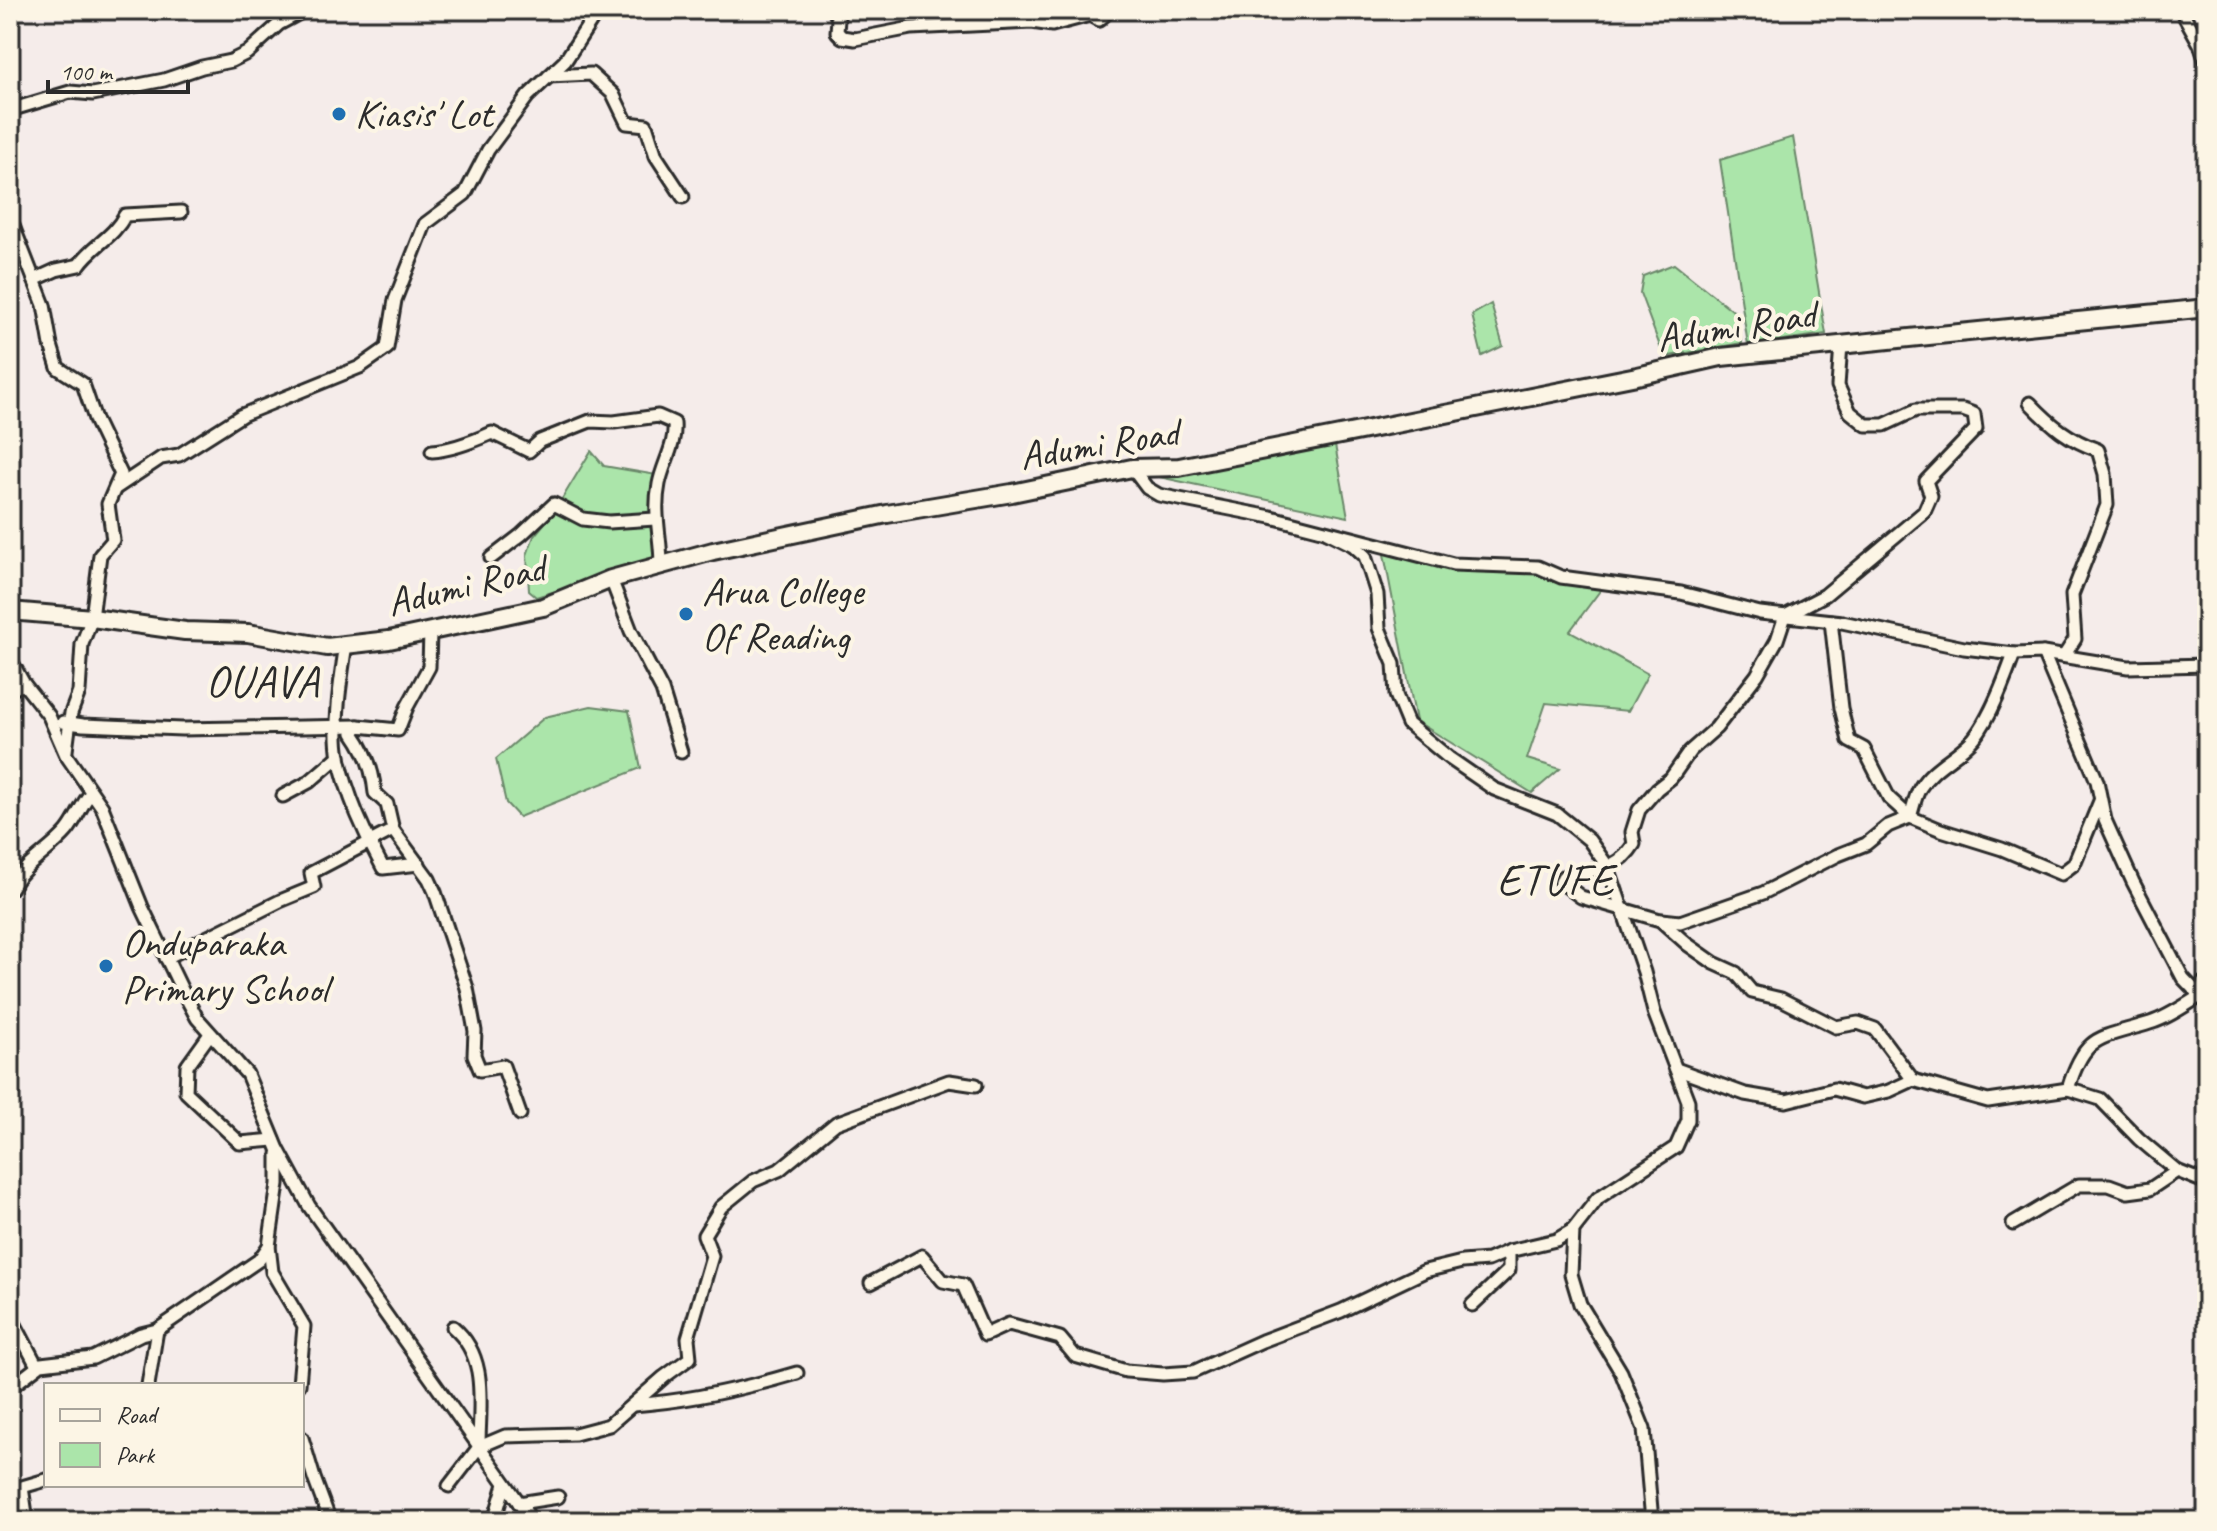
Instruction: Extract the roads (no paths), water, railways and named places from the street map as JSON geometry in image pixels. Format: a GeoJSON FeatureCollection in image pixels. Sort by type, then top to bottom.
{"type":"FeatureCollection","features":[{"type":"Feature","properties":{"kind":"main road","name":"Adumi Road"},"geometry":{"type":"LineString","coordinates":[[10,611],[92,618],[145,627],[248,633],[327,647],[430,632],[543,607],[611,579],[713,551],[894,513],[1132,468],[1179,467],[1721,357],[2207,308]]}},
{"type":"Feature","properties":{"kind":"street"},"geometry":{"type":"LineString","coordinates":[[10,110],[70,92],[93,94],[164,80],[231,61],[247,53],[279,24],[305,10]]}},
{"type":"Feature","properties":{"kind":"street"},"geometry":{"type":"LineString","coordinates":[[66,755],[69,724],[79,692],[82,644],[92,618],[100,555],[113,540],[108,504],[110,495],[161,458],[179,455],[242,415],[360,367],[387,348],[395,300],[425,224],[465,194],[488,150],[528,96],[565,61],[591,21],[592,10]]}},
{"type":"Feature","properties":{"kind":"street"},"geometry":{"type":"LineString","coordinates":[[834,10],[838,19],[837,32],[842,37],[855,39],[911,28],[1032,22],[1052,25],[1090,15],[1099,20],[1110,10]]}},
{"type":"Feature","properties":{"kind":"street"},"geometry":{"type":"LineString","coordinates":[[2181,10],[2200,44],[2207,65]]}},
{"type":"Feature","properties":{"kind":"street"},"geometry":{"type":"LineString","coordinates":[[2200,44],[2207,31]]}},
{"type":"Feature","properties":{"kind":"street"},"geometry":{"type":"LineString","coordinates":[[549,76],[591,74],[613,94],[627,123],[646,125],[656,156],[683,197]]}},
{"type":"Feature","properties":{"kind":"street"},"geometry":{"type":"LineString","coordinates":[[34,280],[56,270],[79,265],[90,250],[109,238],[125,215],[181,212]]}},
{"type":"Feature","properties":{"kind":"street"},"geometry":{"type":"LineString","coordinates":[[10,218],[44,305],[58,368],[83,384],[96,422],[121,474],[116,488]]}},
{"type":"Feature","properties":{"kind":"street"},"geometry":{"type":"LineString","coordinates":[[1841,344],[1838,386],[1850,412],[1866,425],[1884,425],[1916,410],[1963,410],[1974,414],[1976,429],[1926,481],[1931,496],[1924,512],[1825,595],[1785,616],[1777,640],[1757,675],[1716,728],[1690,751],[1671,778],[1639,810],[1632,832],[1634,844],[1625,859],[1608,867],[1563,877],[1561,882],[1581,897],[1660,920],[1680,922],[1763,893],[1866,844],[1888,826],[1910,817],[1919,789],[1936,768],[1975,736],[2003,686],[2014,654]]}},
{"type":"Feature","properties":{"kind":"street"},"geometry":{"type":"LineString","coordinates":[[2030,403],[2052,426],[2074,442],[2098,450],[2105,474],[2107,505],[2072,595],[2076,614],[2075,639],[2064,656]]}},
{"type":"Feature","properties":{"kind":"street"},"geometry":{"type":"LineString","coordinates":[[432,451],[492,433],[529,451],[540,441],[590,421],[614,422],[658,416],[674,423],[675,436],[659,482],[655,519],[661,565]]}},
{"type":"Feature","properties":{"kind":"street"},"geometry":{"type":"LineString","coordinates":[[1132,468],[1147,488],[1159,495],[1271,517],[1453,564],[1538,567],[1561,577],[1681,593],[1760,613],[1831,621],[1964,648],[2014,654],[2043,653],[2128,667],[2207,665]]}},
{"type":"Feature","properties":{"kind":"street"},"geometry":{"type":"LineString","coordinates":[[491,558],[554,504],[583,519],[609,522],[655,519]]}},
{"type":"Feature","properties":{"kind":"street"},"geometry":{"type":"LineString","coordinates":[[871,1283],[922,1256],[943,1281],[963,1285],[985,1335],[1009,1324],[1060,1338],[1075,1356],[1126,1371],[1163,1374],[1193,1372],[1341,1311],[1425,1271],[1462,1262],[1488,1260],[1509,1251],[1556,1240],[1573,1230],[1598,1198],[1676,1147],[1688,1120],[1688,1101],[1654,1012],[1608,867],[1589,840],[1557,814],[1494,789],[1449,758],[1408,724],[1396,695],[1394,664],[1379,628],[1377,594],[1365,556],[1353,545],[1327,532]]}},
{"type":"Feature","properties":{"kind":"street"},"geometry":{"type":"LineString","coordinates":[[611,579],[631,631],[662,690],[681,752]]}},
{"type":"Feature","properties":{"kind":"street"},"geometry":{"type":"LineString","coordinates":[[1831,621],[1841,708],[1849,741],[1864,749],[1889,798],[1910,817],[2002,849],[2061,874],[2074,864],[2100,801]]}},
{"type":"Feature","properties":{"kind":"street"},"geometry":{"type":"LineString","coordinates":[[49,716],[69,724],[182,729],[281,729],[339,725],[398,730],[429,667],[430,632]]}},
{"type":"Feature","properties":{"kind":"street"},"geometry":{"type":"LineString","coordinates":[[346,644],[339,756],[369,843],[383,868],[419,864]]}},
{"type":"Feature","properties":{"kind":"street"},"geometry":{"type":"LineString","coordinates":[[2043,653],[2097,781],[2105,820],[2155,927],[2183,978],[2204,1000]]}},
{"type":"Feature","properties":{"kind":"street"},"geometry":{"type":"LineString","coordinates":[[10,659],[24,684],[49,716],[66,755],[102,807],[142,907],[197,1018],[247,1074],[276,1145],[309,1206],[532,1521]]}},
{"type":"Feature","properties":{"kind":"street"},"geometry":{"type":"LineString","coordinates":[[10,690],[24,684]]}},
{"type":"Feature","properties":{"kind":"street"},"geometry":{"type":"LineString","coordinates":[[358,726],[353,733],[364,749],[374,776],[375,793],[387,804],[393,830],[419,864],[435,892],[467,988],[475,1031],[474,1055],[480,1070],[503,1066],[520,1114]]}},
{"type":"Feature","properties":{"kind":"street"},"geometry":{"type":"LineString","coordinates":[[283,796],[309,782],[339,756]]}},
{"type":"Feature","properties":{"kind":"street"},"geometry":{"type":"LineString","coordinates":[[10,889],[29,863],[55,845],[91,793]]}},
{"type":"Feature","properties":{"kind":"street"},"geometry":{"type":"LineString","coordinates":[[166,958],[314,887],[311,873],[393,830]]}},
{"type":"Feature","properties":{"kind":"street"},"geometry":{"type":"LineString","coordinates":[[1660,920],[1714,963],[1736,973],[1752,992],[1781,999],[1836,1027],[1858,1023],[1875,1029],[1913,1080],[1988,1101],[2068,1089],[2100,1099],[2139,1139],[2177,1171],[2207,1183]]}},
{"type":"Feature","properties":{"kind":"street"},"geometry":{"type":"LineString","coordinates":[[2204,1000],[2203,983],[2207,980]]}},
{"type":"Feature","properties":{"kind":"street"},"geometry":{"type":"LineString","coordinates":[[2068,1089],[2076,1064],[2087,1046],[2104,1036],[2153,1022],[2204,1000]]}},
{"type":"Feature","properties":{"kind":"street"},"geometry":{"type":"LineString","coordinates":[[210,1034],[187,1066],[186,1092],[240,1143],[276,1145]]}},
{"type":"Feature","properties":{"kind":"street"},"geometry":{"type":"LineString","coordinates":[[1676,1069],[1745,1094],[1786,1101],[1834,1089],[1863,1097],[1889,1091],[1913,1080]]}},
{"type":"Feature","properties":{"kind":"street"},"geometry":{"type":"LineString","coordinates":[[449,1486],[479,1447],[505,1436],[575,1434],[609,1425],[690,1358],[688,1338],[712,1256],[704,1235],[721,1207],[753,1181],[779,1170],[836,1123],[949,1081],[976,1085]]}},
{"type":"Feature","properties":{"kind":"street"},"geometry":{"type":"LineString","coordinates":[[276,1145],[278,1184],[269,1246],[272,1272],[304,1326],[299,1383]]}},
{"type":"Feature","properties":{"kind":"street"},"geometry":{"type":"LineString","coordinates":[[2013,1224],[2079,1185],[2109,1185],[2128,1192],[2150,1189],[2177,1171]]}},
{"type":"Feature","properties":{"kind":"street"},"geometry":{"type":"LineString","coordinates":[[1573,1230],[1571,1274],[1580,1304],[1621,1372],[1644,1429],[1652,1521]]}},
{"type":"Feature","properties":{"kind":"street"},"geometry":{"type":"LineString","coordinates":[[10,1388],[37,1366],[93,1358],[141,1334],[157,1330],[259,1260],[269,1246]]}},
{"type":"Feature","properties":{"kind":"street"},"geometry":{"type":"LineString","coordinates":[[1472,1305],[1509,1270],[1509,1251]]}},
{"type":"Feature","properties":{"kind":"street"},"geometry":{"type":"LineString","coordinates":[[10,1315],[37,1366]]}},
{"type":"Feature","properties":{"kind":"street"},"geometry":{"type":"LineString","coordinates":[[453,1327],[461,1334],[481,1373],[479,1447]]}},
{"type":"Feature","properties":{"kind":"street"},"geometry":{"type":"LineString","coordinates":[[148,1383],[157,1330]]}},
{"type":"Feature","properties":{"kind":"street"},"geometry":{"type":"LineString","coordinates":[[632,1405],[679,1402],[797,1373]]}},
{"type":"Feature","properties":{"kind":"street"},"geometry":{"type":"LineString","coordinates":[[304,1444],[330,1521]]}},
{"type":"Feature","properties":{"kind":"street"},"geometry":{"type":"LineString","coordinates":[[27,1521],[22,1487],[44,1481]]}},
{"type":"Feature","properties":{"kind":"street"},"geometry":{"type":"LineString","coordinates":[[494,1521],[505,1484]]}},
{"type":"Feature","properties":{"kind":"street"},"geometry":{"type":"LineString","coordinates":[[519,1503],[558,1497]]}},
{"type":"Feature","properties":{"kind":"place","name":"Kiasis' Lot"},"geometry":{"type":"Point","coordinates":[339,114]}},
{"type":"Feature","properties":{"kind":"place","name":"Arua College Of Reading"},"geometry":{"type":"Point","coordinates":[686,614]}},
{"type":"Feature","properties":{"kind":"place","name":"Onduparaka Primary School"},"geometry":{"type":"Point","coordinates":[106,966]}},
{"type":"Feature","properties":{"kind":"district","name":"OUAVA"},"geometry":{"type":"Point","coordinates":[263,681]}},
{"type":"Feature","properties":{"kind":"district","name":"ETUFE"},"geometry":{"type":"Point","coordinates":[1556,879]}}]}
